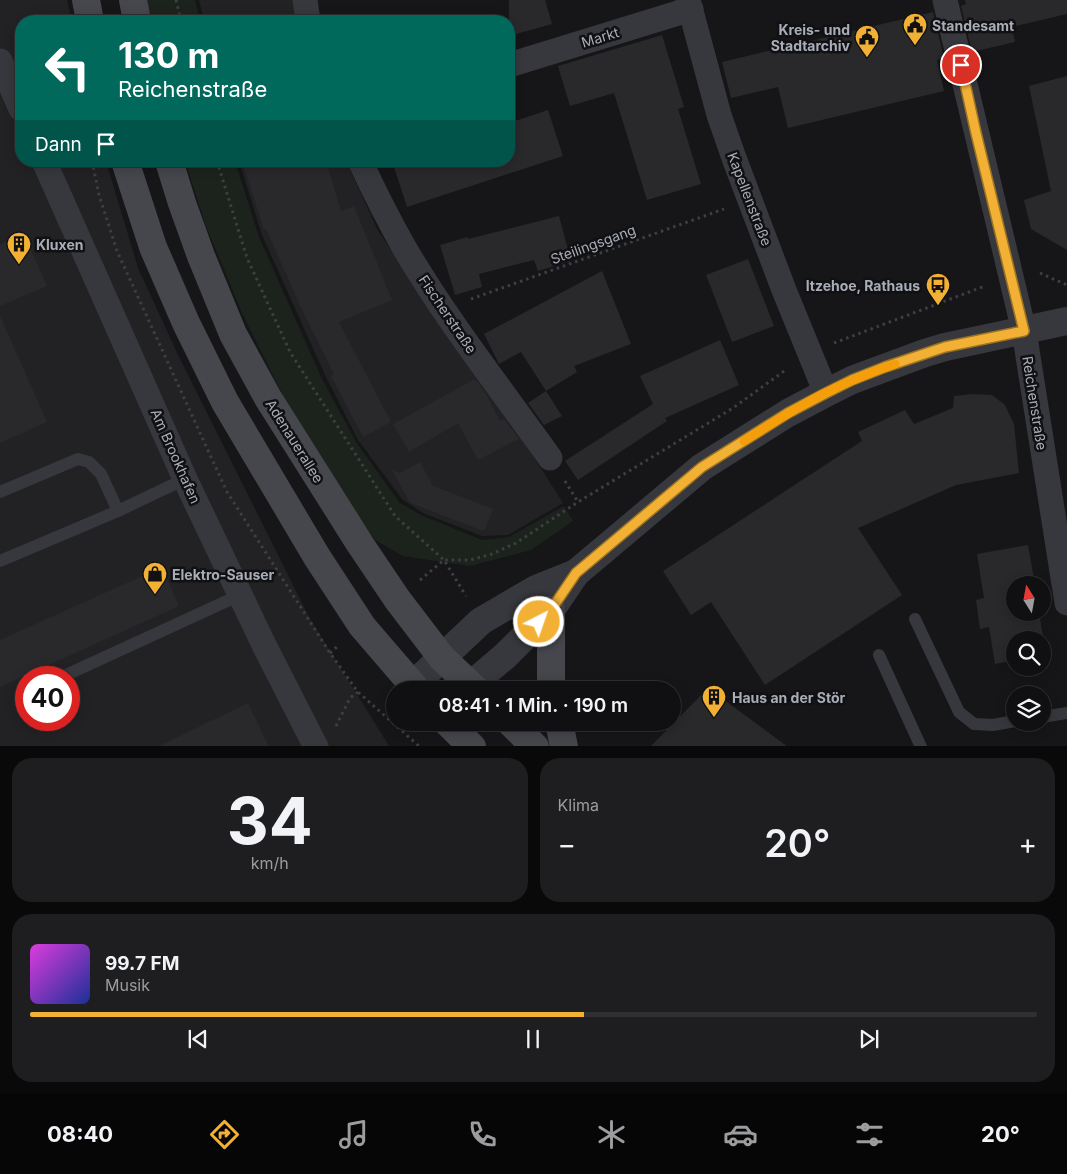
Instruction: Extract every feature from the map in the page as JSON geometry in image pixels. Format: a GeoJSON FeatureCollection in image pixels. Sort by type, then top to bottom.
{"type":"FeatureCollection","features":[{"type":"Feature","properties":{"kind":"main road"},"geometry":{"type":"LineString","coordinates":[[86,0],[89,15]]}},
{"type":"Feature","properties":{"kind":"main road"},"geometry":{"type":"LineString","coordinates":[[133,0],[135,15]]}},
{"type":"Feature","properties":{"kind":"main road"},"geometry":{"type":"LineString","coordinates":[[128,167],[153,247],[186,323],[225,402],[317,557],[362,626],[410,681]]}},
{"type":"Feature","properties":{"kind":"main road","name":"Adenauerallee"},"geometry":{"type":"LineString","coordinates":[[171,167],[201,256],[230,325],[268,398],[392,592],[442,658],[464,681]]}},
{"type":"Feature","properties":{"kind":"main road"},"geometry":{"type":"LineString","coordinates":[[551,610],[551,681]]}},
{"type":"Feature","properties":{"kind":"main road"},"geometry":{"type":"LineString","coordinates":[[456,731],[472,746]]}},
{"type":"Feature","properties":{"kind":"main road"},"geometry":{"type":"LineString","coordinates":[[519,731],[535,746]]}},
{"type":"Feature","properties":{"kind":"main road"},"geometry":{"type":"LineString","coordinates":[[561,731],[564,746]]}},
{"type":"Feature","properties":{"kind":"street"},"geometry":{"type":"LineString","coordinates":[[305,0],[307,15]]}},
{"type":"Feature","properties":{"kind":"street","name":"Reichenstraße"},"geometry":{"type":"LineString","coordinates":[[945,0],[1024,331],[1067,603]]}},
{"type":"Feature","properties":{"kind":"street","name":"Markt"},"geometry":{"type":"LineString","coordinates":[[515,63],[689,5]]}},
{"type":"Feature","properties":{"kind":"street","name":"Kapellenstraße"},"geometry":{"type":"LineString","coordinates":[[689,5],[734,158],[784,290],[826,393]]}},
{"type":"Feature","properties":{"kind":"street"},"geometry":{"type":"LineString","coordinates":[[0,61],[15,95]]}},
{"type":"Feature","properties":{"kind":"street","name":"Am Brookhafen"},"geometry":{"type":"LineString","coordinates":[[47,167],[185,479],[264,645],[325,738]]}},
{"type":"Feature","properties":{"kind":"street","name":"Fischerstraße"},"geometry":{"type":"LineString","coordinates":[[363,167],[405,249],[443,309],[550,458]]}},
{"type":"Feature","properties":{"kind":"street"},"geometry":{"type":"LineString","coordinates":[[478,681],[551,610],[576,573],[702,467],[788,413],[826,393],[869,374],[925,353],[1067,321]]}},
{"type":"Feature","properties":{"kind":"street"},"geometry":{"type":"LineString","coordinates":[[421,681],[481,621],[536,589],[576,573]]}},
{"type":"Feature","properties":{"kind":"lane"},"geometry":{"type":"LineString","coordinates":[[0,492],[78,459],[89,462],[102,474],[118,511]]}},
{"type":"Feature","properties":{"kind":"lane"},"geometry":{"type":"LineString","coordinates":[[0,561],[118,511],[185,479]]}},
{"type":"Feature","properties":{"kind":"lane"},"geometry":{"type":"LineString","coordinates":[[80,669],[240,595]]}},
{"type":"Feature","properties":{"kind":"lane"},"geometry":{"type":"LineString","coordinates":[[915,619],[959,712],[974,724],[994,725],[1006,723]]}},
{"type":"Feature","properties":{"kind":"lane"},"geometry":{"type":"LineString","coordinates":[[879,655],[921,746]]}},
{"type":"Feature","properties":{"kind":"lane"},"geometry":{"type":"LineString","coordinates":[[1051,716],[1067,713]]}},
{"type":"Feature","properties":{"kind":"path"},"geometry":{"type":"LineString","coordinates":[[176,0],[180,15]]}},
{"type":"Feature","properties":{"kind":"path"},"geometry":{"type":"LineString","coordinates":[[219,167],[247,258],[290,352],[395,516],[444,560],[481,621]]}},
{"type":"Feature","properties":{"kind":"path","name":"Steilingsgang"},"geometry":{"type":"LineString","coordinates":[[443,309],[750,199]]}},
{"type":"Feature","properties":{"kind":"path"},"geometry":{"type":"LineString","coordinates":[[325,738],[350,698],[358,692]]}},
{"type":"Feature","properties":{"kind":"shaded area"},"geometry":{"type":"Polygon","coordinates":[[[0,0],[67,0],[71,15],[15,15],[15,167],[108,167],[138,268],[179,357],[309,617],[389,746],[0,746],[0,0]]]}},
{"type":"Feature","properties":{"kind":"shaded area"},"geometry":{"type":"Polygon","coordinates":[[[147,0],[195,0],[199,15],[150,15],[147,0]]]}},
{"type":"Feature","properties":{"kind":"shaded area"},"geometry":{"type":"Polygon","coordinates":[[[199,0],[294,0],[297,15],[203,15],[199,0]]]}},
{"type":"Feature","properties":{"kind":"shaded area"},"geometry":{"type":"Polygon","coordinates":[[[187,167],[237,167],[259,237],[321,377],[356,442],[400,503],[421,515],[482,540],[509,537],[564,506],[573,521],[531,550],[470,566],[403,556],[375,540],[335,485],[294,418],[242,313],[206,226],[187,167]]]}},
{"type":"Feature","properties":{"kind":"shaded area"},"geometry":{"type":"Polygon","coordinates":[[[241,167],[349,167],[378,231],[491,390],[563,503],[508,535],[482,536],[423,513],[402,499],[358,440],[325,375],[262,235],[241,167]]]}},
{"type":"Feature","properties":{"kind":"building"},"geometry":{"type":"Polygon","coordinates":[[[509,0],[545,0],[552,24],[515,34],[515,15],[509,15],[509,0]]]}},
{"type":"Feature","properties":{"kind":"building"},"geometry":{"type":"Polygon","coordinates":[[[965,0],[1067,0],[1067,14],[1012,27],[1015,42],[972,52],[961,6],[966,4],[965,0]]]}},
{"type":"Feature","properties":{"kind":"building"},"geometry":{"type":"Polygon","coordinates":[[[933,12],[944,58],[937,60],[944,91],[788,128],[778,87],[731,98],[722,62],[933,12]]]}},
{"type":"Feature","properties":{"kind":"building"},"geometry":{"type":"Polygon","coordinates":[[[662,35],[684,107],[678,109],[701,184],[647,200],[614,93],[570,106],[558,66],[662,35]]]}},
{"type":"Feature","properties":{"kind":"building"},"geometry":{"type":"Polygon","coordinates":[[[1067,76],[1067,250],[1031,229],[1024,200],[1051,191],[1029,86],[1067,76]]]}},
{"type":"Feature","properties":{"kind":"building"},"geometry":{"type":"Polygon","coordinates":[[[548,110],[563,156],[407,207],[394,167],[515,167],[515,121],[548,110]]]}},
{"type":"Feature","properties":{"kind":"building"},"geometry":{"type":"Polygon","coordinates":[[[244,167],[328,167],[341,211],[354,206],[392,300],[339,322],[391,422],[363,437],[331,376],[334,374],[301,308],[266,229],[264,230],[244,167]]]}},
{"type":"Feature","properties":{"kind":"building"},"geometry":{"type":"Polygon","coordinates":[[[559,216],[571,261],[538,271],[534,260],[479,274],[482,287],[455,295],[440,245],[559,216]]]}},
{"type":"Feature","properties":{"kind":"building","name":"Kluxen"},"geometry":{"type":"Polygon","coordinates":[[[24,234],[47,286],[0,306],[0,244],[24,234]]]}},
{"type":"Feature","properties":{"kind":"building"},"geometry":{"type":"Polygon","coordinates":[[[748,259],[774,326],[732,342],[706,275],[748,259]]]}},
{"type":"Feature","properties":{"kind":"building"},"geometry":{"type":"Polygon","coordinates":[[[602,271],[631,344],[574,366],[577,372],[546,391],[521,352],[499,364],[484,334],[602,271]]]}},
{"type":"Feature","properties":{"kind":"building"},"geometry":{"type":"Polygon","coordinates":[[[0,316],[47,422],[0,443],[0,316]]]}},
{"type":"Feature","properties":{"kind":"building"},"geometry":{"type":"Polygon","coordinates":[[[720,340],[739,385],[665,418],[667,421],[578,480],[565,461],[653,404],[640,376],[720,340]]]}},
{"type":"Feature","properties":{"kind":"building"},"geometry":{"type":"Polygon","coordinates":[[[475,379],[486,394],[500,421],[504,419],[519,439],[478,460],[458,423],[409,452],[393,424],[475,379]]]}},
{"type":"Feature","properties":{"kind":"building"},"geometry":{"type":"Polygon","coordinates":[[[546,391],[562,416],[544,425],[528,403],[546,391]]]}},
{"type":"Feature","properties":{"kind":"building"},"geometry":{"type":"Polygon","coordinates":[[[992,395],[1005,405],[1014,424],[1019,473],[956,485],[858,528],[902,595],[765,685],[711,602],[691,615],[663,571],[862,441],[858,432],[905,410],[914,424],[953,408],[954,396],[992,395]]]}},
{"type":"Feature","properties":{"kind":"building"},"geometry":{"type":"Polygon","coordinates":[[[420,462],[431,485],[493,509],[484,531],[410,503],[392,470],[399,473],[420,462]]]}},
{"type":"Feature","properties":{"kind":"building"},"geometry":{"type":"Polygon","coordinates":[[[1028,545],[1033,576],[1006,576],[1006,621],[1040,621],[1042,631],[1006,631],[1006,662],[995,664],[989,627],[980,629],[976,600],[984,598],[977,554],[1028,545]]]}},
{"type":"Feature","properties":{"kind":"building"},"geometry":{"type":"Polygon","coordinates":[[[162,567],[179,606],[46,666],[15,666],[15,680],[0,687],[0,640],[162,567]]]}},
{"type":"Feature","properties":{"kind":"building","name":"Haus an der Stör"},"geometry":{"type":"Polygon","coordinates":[[[708,688],[787,746],[651,746],[666,731],[681,731],[681,715],[708,688]]]}},
{"type":"Feature","properties":{"kind":"building"},"geometry":{"type":"Polygon","coordinates":[[[248,703],[269,746],[159,746],[248,703]]]}},
{"type":"Feature","properties":{"kind":"slow traffic"},"geometry":{"type":"LineString","coordinates":[[744,441],[788,413],[826,393],[852,380],[895,364]]}},
{"type":"Feature","properties":{"kind":"place","name":"Standesamt"},"geometry":{"type":"Point","coordinates":[915,46]}},
{"type":"Feature","properties":{"kind":"place","name":"Kreis- und Stadtarchiv"},"geometry":{"type":"Point","coordinates":[867,58]}},
{"type":"Feature","properties":{"kind":"place","name":"Kluxen"},"geometry":{"type":"Point","coordinates":[19,265]}},
{"type":"Feature","properties":{"kind":"place","name":"Itzehoe, Rathaus"},"geometry":{"type":"Point","coordinates":[938,306]}},
{"type":"Feature","properties":{"kind":"place","name":"Elektro-Sauser"},"geometry":{"type":"Point","coordinates":[155,595]}},
{"type":"Feature","properties":{"kind":"place","name":"Haus an der Stör"},"geometry":{"type":"Point","coordinates":[714,718]}},
{"type":"Feature","properties":{"kind":"route"},"geometry":{"type":"LineString","coordinates":[[539,622],[551,610],[576,573],[702,467],[788,413],[852,380],[925,353],[945,347],[1024,331],[961,65]]}}]}
